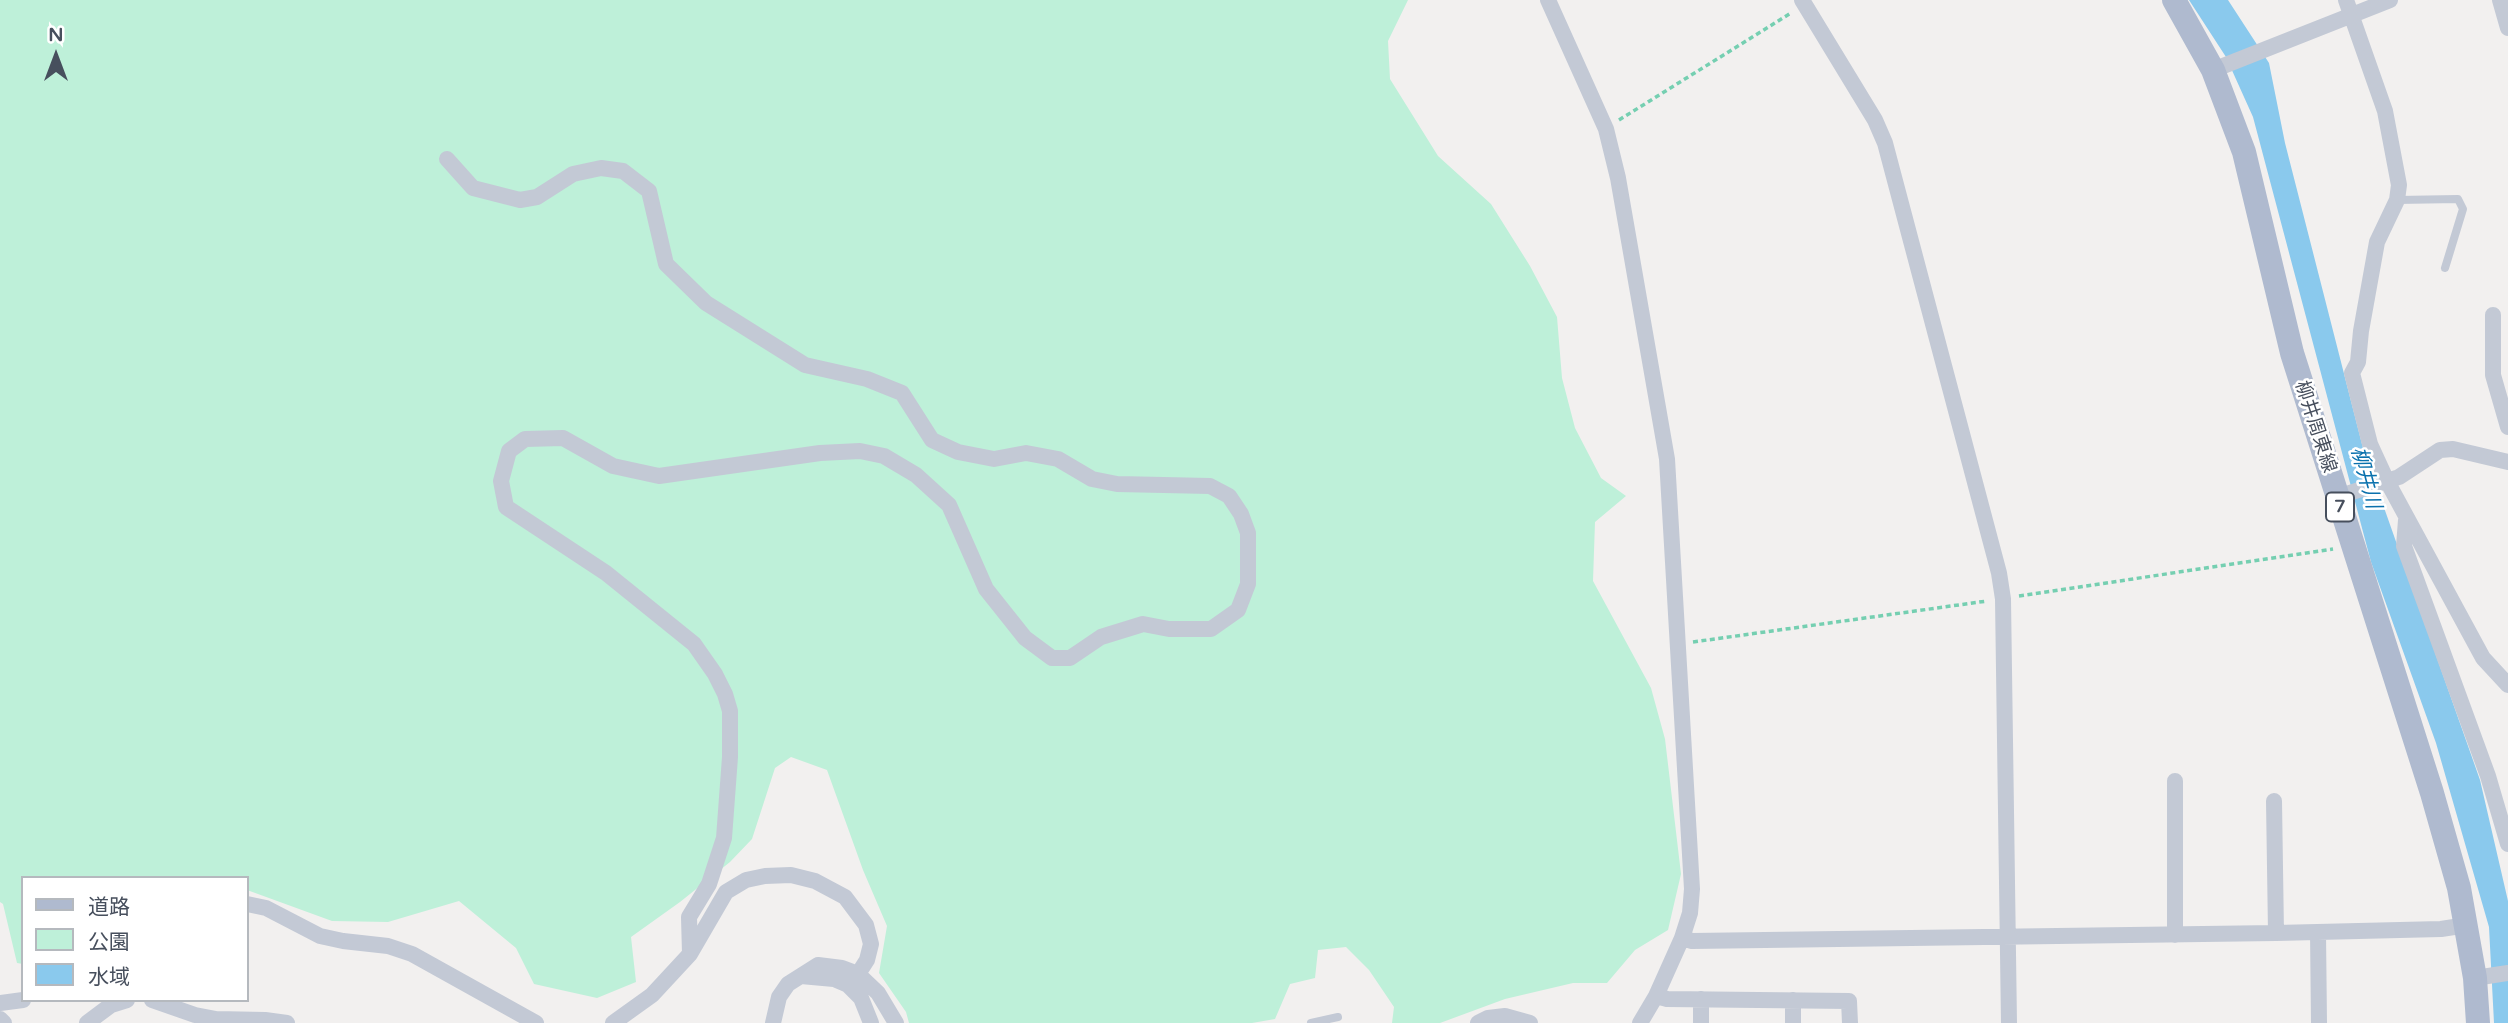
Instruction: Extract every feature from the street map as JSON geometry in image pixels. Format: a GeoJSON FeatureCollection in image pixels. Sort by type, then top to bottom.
{"type":"FeatureCollection","features":[{"type":"Feature","properties":{"kind":"main road","name":"柳井周東線"},"geometry":{"type":"LineString","coordinates":[[2174,0],[2218,68],[2244,152],[2292,353],[2342,497],[2353,546],[2432,793],[2481,978],[2478,1023]]}},
{"type":"Feature","properties":{"kind":"street"},"geometry":{"type":"LineString","coordinates":[[1548,0],[1606,129],[1618,178],[1667,459],[1692,889],[1690,913],[1682,938],[1656,996],[1640,1023]]}},
{"type":"Feature","properties":{"kind":"street"},"geometry":{"type":"LineString","coordinates":[[2218,68],[2265,50],[2348,7],[2390,0]]}},
{"type":"Feature","properties":{"kind":"street"},"geometry":{"type":"LineString","coordinates":[[2501,0],[2508,29]]}},
{"type":"Feature","properties":{"kind":"street"},"geometry":{"type":"LineString","coordinates":[[1803,2],[1875,120],[1885,143],[1999,573],[2003,599],[2009,1023]]}},
{"type":"Feature","properties":{"kind":"street"},"geometry":{"type":"LineString","coordinates":[[2348,7],[2385,111],[2399,185],[2397,200],[2377,242],[2358,362],[2352,373],[2371,444],[2385,482],[2483,658],[2508,685]]}},
{"type":"Feature","properties":{"kind":"street"},"geometry":{"type":"LineString","coordinates":[[447,159],[473,187],[520,200],[537,197],[573,174],[601,168],[623,171],[649,191],[666,264],[706,303],[805,365],[867,379],[902,393],[932,440],[958,452],[994,459],[1026,453],[1058,459],[1093,479],[1117,484],[1210,486],[1229,496],[1241,514],[1248,533],[1248,584],[1238,610],[1211,629],[1169,629],[1143,624],[1101,637],[1070,658],[1052,658],[1024,638],[986,589],[949,505],[916,475],[884,456],[859,451],[820,453],[659,476],[613,467],[563,438],[525,439],[509,452],[501,481],[506,507],[606,573],[694,644],[725,694],[730,711],[730,757],[724,838],[709,884],[689,917],[690,954]]}},
{"type":"Feature","properties":{"kind":"street"},"geometry":{"type":"LineString","coordinates":[[2493,315],[2493,375],[2508,427]]}},
{"type":"Feature","properties":{"kind":"street"},"geometry":{"type":"LineString","coordinates":[[2342,497],[2399,477],[2440,450],[2453,449],[2508,462]]}},
{"type":"Feature","properties":{"kind":"street"},"geometry":{"type":"LineString","coordinates":[[2406,520],[2404,546],[2488,776],[2508,844]]}},
{"type":"Feature","properties":{"kind":"street"},"geometry":{"type":"LineString","coordinates":[[2175,781],[2175,935]]}},
{"type":"Feature","properties":{"kind":"street"},"geometry":{"type":"LineString","coordinates":[[2274,801],[2277,933]]}},
{"type":"Feature","properties":{"kind":"street"},"geometry":{"type":"LineString","coordinates":[[613,1023],[652,995],[690,954],[726,892],[746,880],[765,876],[791,876],[815,881],[845,897],[866,925],[871,944],[867,960],[858,975]]}},
{"type":"Feature","properties":{"kind":"street"},"geometry":{"type":"LineString","coordinates":[[248,904],[266,908],[320,936],[388,946],[412,954],[536,1023]]}},
{"type":"Feature","properties":{"kind":"street"},"geometry":{"type":"LineString","coordinates":[[1682,938],[1692,941],[2175,935],[2441,929],[2467,925]]}},
{"type":"Feature","properties":{"kind":"street"},"geometry":{"type":"LineString","coordinates":[[2318,932],[2319,1023]]}},
{"type":"Feature","properties":{"kind":"street"},"geometry":{"type":"LineString","coordinates":[[773,1023],[779,997],[788,984],[818,965],[842,968],[858,975],[878,993],[896,1023]]}},
{"type":"Feature","properties":{"kind":"street"},"geometry":{"type":"LineString","coordinates":[[2481,978],[2508,973]]}},
{"type":"Feature","properties":{"kind":"street"},"geometry":{"type":"LineString","coordinates":[[801,976],[834,979],[848,985],[860,998],[871,1023]]}},
{"type":"Feature","properties":{"kind":"street"},"geometry":{"type":"LineString","coordinates":[[1656,996],[1667,999],[1849,1000],[1850,1023]]}},
{"type":"Feature","properties":{"kind":"street"},"geometry":{"type":"LineString","coordinates":[[1701,999],[1701,1023]]}},
{"type":"Feature","properties":{"kind":"street"},"geometry":{"type":"LineString","coordinates":[[0,1003],[21,1000]]}},
{"type":"Feature","properties":{"kind":"street"},"geometry":{"type":"LineString","coordinates":[[1793,1000],[1793,1023]]}},
{"type":"Feature","properties":{"kind":"street"},"geometry":{"type":"LineString","coordinates":[[87,1023],[111,1005],[121,1002]]}},
{"type":"Feature","properties":{"kind":"street"},"geometry":{"type":"LineString","coordinates":[[158,1002],[216,1019],[287,1023]]}},
{"type":"Feature","properties":{"kind":"street"},"geometry":{"type":"LineString","coordinates":[[1478,1023],[1488,1018],[1505,1017],[1527,1020],[1530,1023]]}},
{"type":"Feature","properties":{"kind":"street"},"geometry":{"type":"LineString","coordinates":[[0,1018],[4,1023]]}},
{"type":"Feature","properties":{"kind":"lane"},"geometry":{"type":"LineString","coordinates":[[2397,200],[2458,199],[2463,209],[2445,268]]}},
{"type":"Feature","properties":{"kind":"lane"},"geometry":{"type":"LineString","coordinates":[[1311,1023],[1338,1017]]}},
{"type":"Feature","properties":{"kind":"path"},"geometry":{"type":"LineString","coordinates":[[1606,129],[1803,2]]}},
{"type":"Feature","properties":{"kind":"path"},"geometry":{"type":"LineString","coordinates":[[1677,642],[1703,642],[2353,546]]}},
{"type":"Feature","properties":{"kind":"green space"},"geometry":{"type":"Polygon","coordinates":[[[0,0],[1408,0],[1388,41],[1390,79],[1438,156],[1491,204],[1530,266],[1557,317],[1562,378],[1575,428],[1601,478],[1626,496],[1595,522],[1593,581],[1651,688],[1665,739],[1681,874],[1668,930],[1635,950],[1607,983],[1573,983],[1505,999],[1440,1023],[1392,1023],[1394,1007],[1369,970],[1346,947],[1318,950],[1315,978],[1290,984],[1275,1019],[1252,1023],[909,1023],[906,1012],[879,973],[887,926],[863,870],[827,770],[791,757],[775,768],[752,839],[730,862],[631,937],[636,982],[597,998],[534,984],[516,948],[459,901],[388,922],[332,921],[248,890],[248,876],[21,876],[21,964],[17,963],[3,904],[0,902],[0,0]]]}},
{"type":"Feature","properties":{"kind":"water","name":"柳井川"},"geometry":{"type":"Polygon","coordinates":[[[2189,0],[2228,0],[2269,63],[2285,143],[2363,448],[2480,780],[2508,901],[2508,1023],[2494,1023],[2489,927],[2436,743],[2371,562],[2253,117],[2226,57],[2189,0]]]}}]}
